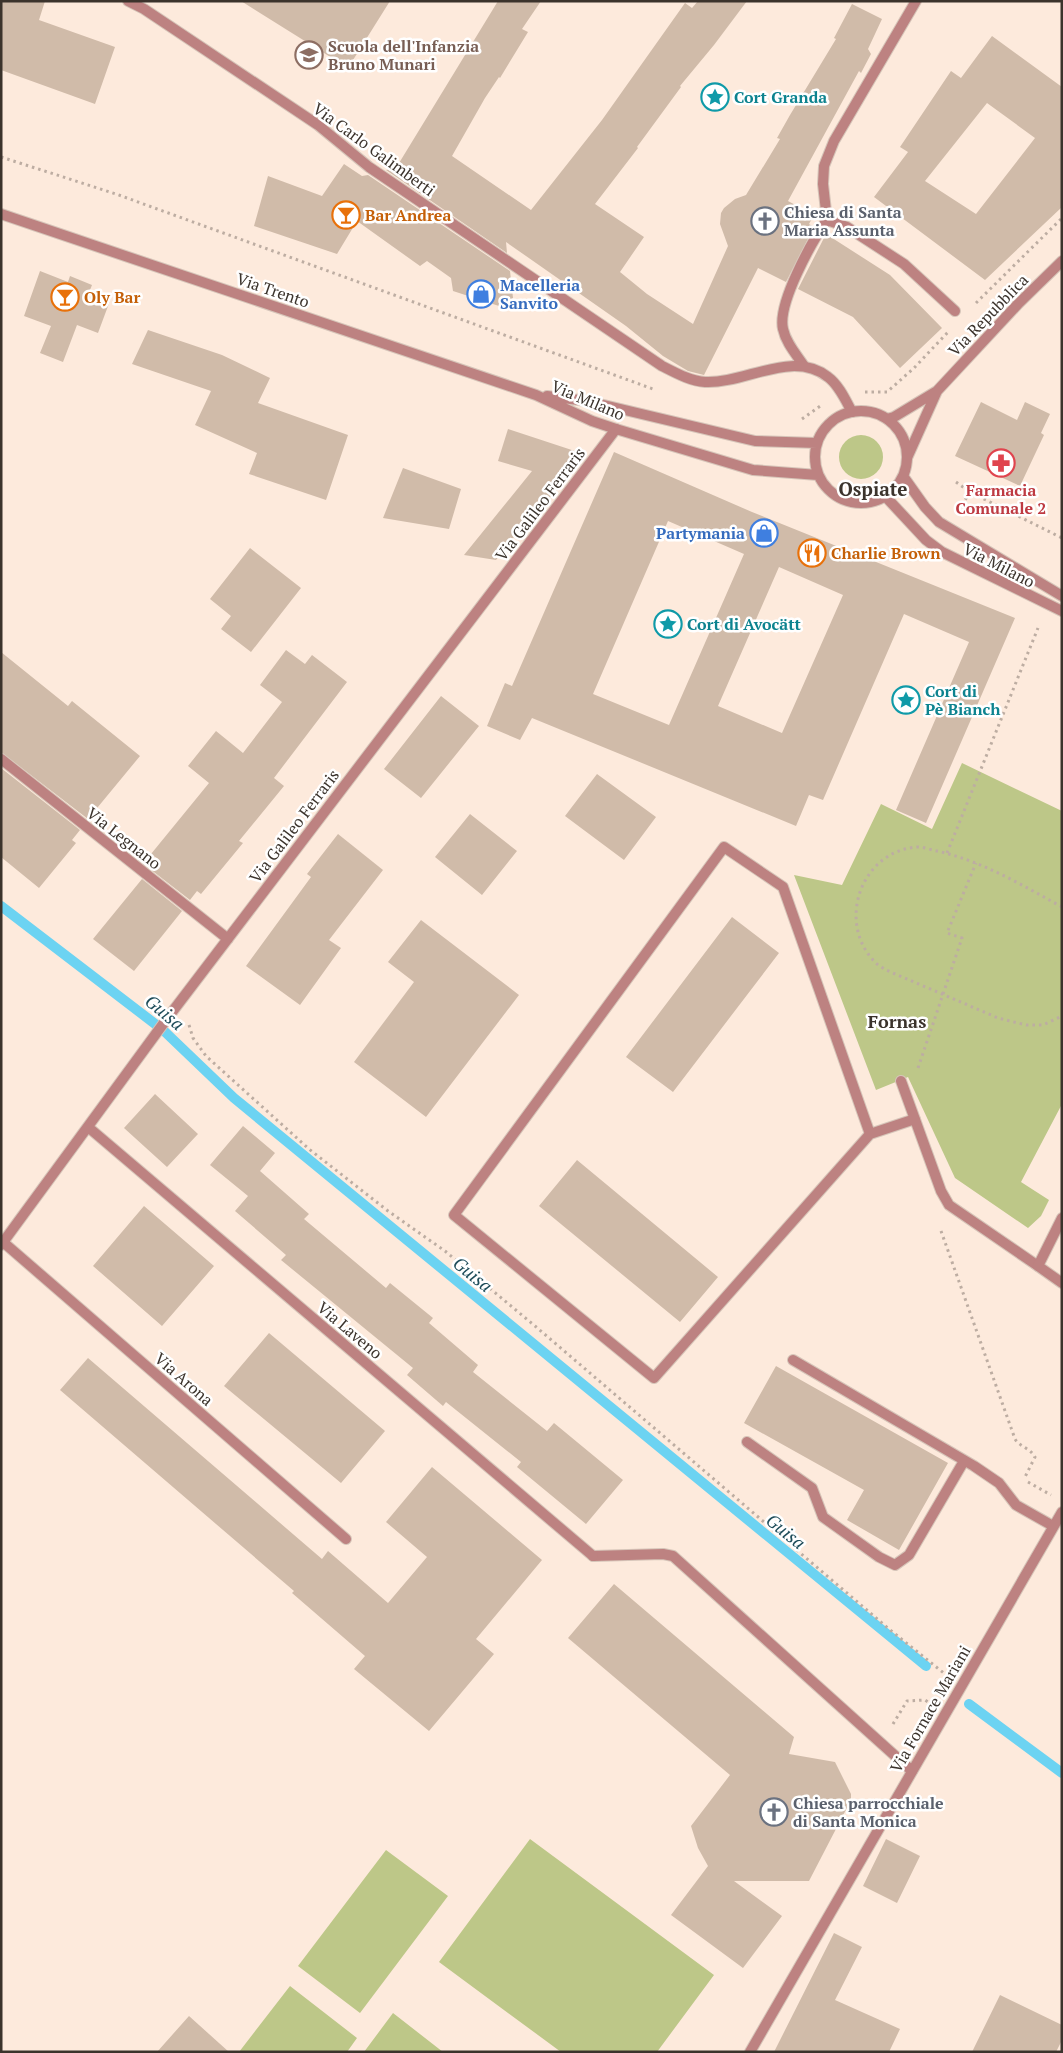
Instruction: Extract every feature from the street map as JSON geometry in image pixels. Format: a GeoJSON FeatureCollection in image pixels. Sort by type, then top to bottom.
{"type":"FeatureCollection","features":[{"type":"Feature","properties":{"kind":"street","name":"Via Carlo Galimberti"},"geometry":{"type":"LineString","coordinates":[[128,1],[144,9],[318,125],[369,167],[654,361],[683,377],[703,382],[714,382],[778,368],[804,366]]}},
{"type":"Feature","properties":{"kind":"street"},"geometry":{"type":"LineString","coordinates":[[852,412],[828,377],[804,366],[786,340],[782,327],[786,298],[818,233],[828,220],[823,184],[824,166],[834,142],[916,1]]}},
{"type":"Feature","properties":{"kind":"street","name":"Via Trento"},"geometry":{"type":"LineString","coordinates":[[1,214],[536,395]]}},
{"type":"Feature","properties":{"kind":"street"},"geometry":{"type":"LineString","coordinates":[[828,220],[847,226],[904,264],[955,311]]}},
{"type":"Feature","properties":{"kind":"street","name":"Via Repubblica"},"geometry":{"type":"LineString","coordinates":[[887,418],[894,417],[938,391],[1018,304],[1062,261]]}},
{"type":"Feature","properties":{"kind":"street","name":"Via Repubblica"},"geometry":{"type":"LineString","coordinates":[[907,458],[938,391]]}},
{"type":"Feature","properties":{"kind":"street","name":"Via Milano"},"geometry":{"type":"LineString","coordinates":[[536,395],[592,421],[753,470],[818,475]]}},
{"type":"Feature","properties":{"kind":"street","name":"Via Milano"},"geometry":{"type":"LineString","coordinates":[[536,395],[587,401],[755,441],[817,443]]}},
{"type":"Feature","properties":{"kind":"street"},"geometry":{"type":"LineString","coordinates":[[852,412],[870,412],[887,418],[898,429],[905,443],[907,458],[903,476],[896,487],[885,496],[867,503],[847,501],[830,491],[818,475],[815,459],[817,443],[825,428],[837,418],[852,412]]}},
{"type":"Feature","properties":{"kind":"street","name":"Via Galileo Ferraris"},"geometry":{"type":"LineString","coordinates":[[2,1243],[156,1033],[616,429]]}},
{"type":"Feature","properties":{"kind":"street","name":"Via Milano"},"geometry":{"type":"LineString","coordinates":[[903,476],[924,507],[939,522],[974,545],[1062,596]]}},
{"type":"Feature","properties":{"kind":"street","name":"Via Milano"},"geometry":{"type":"LineString","coordinates":[[885,496],[926,540],[942,552],[1062,612]]}},
{"type":"Feature","properties":{"kind":"street","name":"Via Legnano"},"geometry":{"type":"LineString","coordinates":[[1,759],[228,940]]}},
{"type":"Feature","properties":{"kind":"street"},"geometry":{"type":"LineString","coordinates":[[870,1134],[783,887],[724,847],[454,1215],[654,1378],[870,1134],[915,1119]]}},
{"type":"Feature","properties":{"kind":"street"},"geometry":{"type":"LineString","coordinates":[[901,1081],[941,1192],[949,1204],[1062,1283]]}},
{"type":"Feature","properties":{"kind":"street","name":"Via Laveno"},"geometry":{"type":"LineString","coordinates":[[88,1127],[593,1556],[664,1554],[673,1556],[881,1743]]}},
{"type":"Feature","properties":{"kind":"street"},"geometry":{"type":"LineString","coordinates":[[1038,1266],[1062,1218]]}},
{"type":"Feature","properties":{"kind":"street","name":"Via Arona"},"geometry":{"type":"LineString","coordinates":[[2,1243],[346,1539]]}},
{"type":"Feature","properties":{"kind":"street"},"geometry":{"type":"LineString","coordinates":[[793,1360],[999,1483],[1016,1505],[1053,1526]]}},
{"type":"Feature","properties":{"kind":"street"},"geometry":{"type":"LineString","coordinates":[[747,1442],[812,1488],[823,1517],[879,1557],[895,1565],[909,1554],[964,1461]]}},
{"type":"Feature","properties":{"kind":"street","name":"Via Fornace Mariani"},"geometry":{"type":"LineString","coordinates":[[750,2052],[1062,1512]]}},
{"type":"Feature","properties":{"kind":"street"},"geometry":{"type":"LineString","coordinates":[[881,1743],[912,1771]]}},
{"type":"Feature","properties":{"kind":"path"},"geometry":{"type":"LineString","coordinates":[[956,482],[970,492],[1062,538]]}},
{"type":"Feature","properties":{"kind":"path"},"geometry":{"type":"LineString","coordinates":[[947,853],[1038,628]]}},
{"type":"Feature","properties":{"kind":"path"},"geometry":{"type":"LineString","coordinates":[[1062,907],[1015,881],[976,863],[947,853],[919,847],[898,852],[881,861],[868,873],[860,889],[856,919],[860,939],[874,962],[886,970],[998,1018],[1026,1025],[1042,1025],[1062,1016]]}},
{"type":"Feature","properties":{"kind":"path"},"geometry":{"type":"LineString","coordinates":[[916,1075],[962,938],[947,933],[976,863]]}},
{"type":"Feature","properties":{"kind":"path"},"geometry":{"type":"LineString","coordinates":[[181,1000],[193,1038],[206,1056],[309,1149],[388,1211],[445,1251],[889,1629],[961,1687]]}},
{"type":"Feature","properties":{"kind":"path"},"geometry":{"type":"LineString","coordinates":[[941,1231],[1015,1439],[1018,1444],[1032,1451],[1036,1456],[1024,1480]]}},
{"type":"Feature","properties":{"kind":"path"},"geometry":{"type":"LineString","coordinates":[[881,1743],[907,1701],[925,1700],[946,1712]]}},
{"type":"Feature","properties":{"kind":"green space"},"geometry":{"type":"Polygon","coordinates":[[[861,435],[873,439],[879,445],[883,457],[879,469],[873,475],[861,479],[849,475],[843,469],[839,457],[843,445],[849,439],[861,435]]]}},
{"type":"Feature","properties":{"kind":"green space"},"geometry":{"type":"Polygon","coordinates":[[[962,763],[1062,811],[1062,1104],[1021,1182],[1049,1200],[1041,1216],[1028,1228],[955,1178],[908,1077],[876,1090],[794,875],[842,885],[881,804],[932,829],[962,763]]]}},
{"type":"Feature","properties":{"kind":"green space"},"geometry":{"type":"Polygon","coordinates":[[[530,1839],[714,1975],[657,2052],[561,2052],[439,1962],[530,1839]]]}},
{"type":"Feature","properties":{"kind":"green space"},"geometry":{"type":"Polygon","coordinates":[[[386,1850],[448,1896],[360,2013],[298,1966],[386,1850]]]}},
{"type":"Feature","properties":{"kind":"green space"},"geometry":{"type":"Polygon","coordinates":[[[290,1986],[357,2038],[347,2052],[239,2052],[290,1986]]]}},
{"type":"Feature","properties":{"kind":"green space"},"geometry":{"type":"Polygon","coordinates":[[[393,2013],[443,2052],[364,2052],[393,2013]]]}},
{"type":"Feature","properties":{"kind":"building"},"geometry":{"type":"Polygon","coordinates":[[[1,1],[45,1],[39,20],[115,47],[95,104],[1,70],[1,1]]]}},
{"type":"Feature","properties":{"kind":"building"},"geometry":{"type":"Polygon","coordinates":[[[241,1],[390,1],[348,68],[241,1]]]}},
{"type":"Feature","properties":{"kind":"building"},"geometry":{"type":"Polygon","coordinates":[[[498,1],[541,1],[522,29],[528,32],[500,78],[485,98],[452,156],[531,210],[602,120],[685,3],[692,8],[698,1],[747,1],[680,86],[638,148],[595,204],[644,237],[620,272],[647,294],[693,324],[728,246],[720,224],[721,213],[724,208],[735,199],[746,195],[780,139],[777,138],[790,115],[836,39],[834,38],[852,4],[882,19],[868,49],[871,54],[861,73],[859,71],[788,201],[814,215],[809,224],[814,227],[786,282],[758,268],[704,375],[688,371],[663,356],[626,326],[506,242],[507,253],[386,170],[396,168],[498,1]]]}},
{"type":"Feature","properties":{"kind":"building"},"geometry":{"type":"Polygon","coordinates":[[[992,36],[1062,87],[1062,207],[985,280],[874,197],[908,152],[900,147],[951,71],[961,78],[992,36]],[[987,103],[925,181],[976,214],[1035,138],[987,103]]]}},
{"type":"Feature","properties":{"kind":"building"},"geometry":{"type":"Polygon","coordinates":[[[344,164],[362,176],[368,175],[510,271],[513,298],[499,306],[453,291],[451,278],[427,261],[420,266],[357,221],[337,254],[254,226],[268,176],[322,196],[344,164]]]}},
{"type":"Feature","properties":{"kind":"building"},"geometry":{"type":"Polygon","coordinates":[[[826,234],[890,275],[942,328],[900,368],[853,317],[798,289],[826,234]]]}},
{"type":"Feature","properties":{"kind":"building"},"geometry":{"type":"Polygon","coordinates":[[[40,271],[68,282],[70,276],[92,285],[90,290],[111,298],[98,333],[77,325],[63,362],[40,353],[51,326],[24,316],[40,271]]]}},
{"type":"Feature","properties":{"kind":"building"},"geometry":{"type":"Polygon","coordinates":[[[148,330],[222,355],[270,378],[258,403],[348,435],[326,500],[249,474],[257,453],[195,425],[211,391],[132,364],[148,330]]]}},
{"type":"Feature","properties":{"kind":"building"},"geometry":{"type":"Polygon","coordinates":[[[981,402],[1017,420],[1025,402],[1050,414],[1041,433],[1044,435],[1020,486],[955,456],[981,402]]]}},
{"type":"Feature","properties":{"kind":"building"},"geometry":{"type":"Polygon","coordinates":[[[508,429],[587,455],[531,519],[529,518],[496,560],[464,555],[532,471],[498,461],[508,429]]]}},
{"type":"Feature","properties":{"kind":"building"},"geometry":{"type":"Polygon","coordinates":[[[614,452],[752,512],[1015,618],[926,823],[896,810],[969,642],[904,614],[823,800],[809,795],[796,826],[532,718],[520,740],[487,726],[505,683],[512,686],[614,452]],[[668,521],[593,694],[669,725],[744,554],[668,521]],[[779,567],[718,706],[782,733],[843,595],[779,567]]]}},
{"type":"Feature","properties":{"kind":"building"},"geometry":{"type":"Polygon","coordinates":[[[403,468],[461,489],[449,529],[383,518],[403,468]]]}},
{"type":"Feature","properties":{"kind":"building"},"geometry":{"type":"Polygon","coordinates":[[[250,548],[301,588],[251,652],[221,629],[231,616],[210,599],[250,548]]]}},
{"type":"Feature","properties":{"kind":"building"},"geometry":{"type":"Polygon","coordinates":[[[286,650],[305,664],[312,655],[347,682],[274,778],[284,786],[239,841],[243,843],[201,894],[197,891],[190,900],[150,869],[158,859],[151,854],[209,783],[188,766],[216,731],[243,753],[282,702],[260,685],[286,650]]]}},
{"type":"Feature","properties":{"kind":"building"},"geometry":{"type":"Polygon","coordinates":[[[1,652],[68,706],[72,701],[140,756],[88,819],[1,752],[1,652]]]}},
{"type":"Feature","properties":{"kind":"building"},"geometry":{"type":"Polygon","coordinates":[[[441,696],[479,726],[421,798],[384,769],[441,696]]]}},
{"type":"Feature","properties":{"kind":"building"},"geometry":{"type":"Polygon","coordinates":[[[1,768],[80,830],[72,840],[76,843],[39,888],[1,857],[1,768]]]}},
{"type":"Feature","properties":{"kind":"building"},"geometry":{"type":"Polygon","coordinates":[[[597,774],[656,817],[624,860],[565,816],[597,774]]]}},
{"type":"Feature","properties":{"kind":"building"},"geometry":{"type":"Polygon","coordinates":[[[470,814],[517,851],[482,895],[435,857],[470,814]]]}},
{"type":"Feature","properties":{"kind":"building"},"geometry":{"type":"Polygon","coordinates":[[[338,834],[383,870],[329,940],[341,948],[300,1005],[246,966],[311,877],[307,874],[338,834]]]}},
{"type":"Feature","properties":{"kind":"building"},"geometry":{"type":"Polygon","coordinates":[[[142,879],[182,911],[134,971],[93,939],[142,879]]]}},
{"type":"Feature","properties":{"kind":"building"},"geometry":{"type":"Polygon","coordinates":[[[732,917],[779,953],[673,1092],[626,1057],[732,917]]]}},
{"type":"Feature","properties":{"kind":"building"},"geometry":{"type":"Polygon","coordinates":[[[421,920],[519,995],[426,1117],[354,1062],[414,982],[388,962],[421,920]]]}},
{"type":"Feature","properties":{"kind":"building"},"geometry":{"type":"Polygon","coordinates":[[[155,1094],[198,1134],[167,1167],[124,1128],[155,1094]]]}},
{"type":"Feature","properties":{"kind":"building"},"geometry":{"type":"Polygon","coordinates":[[[243,1126],[275,1153],[260,1171],[309,1214],[304,1219],[386,1288],[390,1283],[433,1318],[429,1323],[478,1365],[473,1372],[547,1431],[554,1423],[623,1480],[586,1524],[517,1467],[521,1462],[446,1402],[443,1406],[407,1375],[413,1368],[281,1260],[286,1255],[235,1211],[248,1196],[210,1165],[243,1126]]]}},
{"type":"Feature","properties":{"kind":"building"},"geometry":{"type":"Polygon","coordinates":[[[577,1160],[718,1277],[680,1322],[539,1206],[577,1160]]]}},
{"type":"Feature","properties":{"kind":"building"},"geometry":{"type":"Polygon","coordinates":[[[144,1206],[214,1266],[162,1326],[93,1266],[144,1206]]]}},
{"type":"Feature","properties":{"kind":"building"},"geometry":{"type":"Polygon","coordinates":[[[269,1333],[385,1431],[341,1483],[224,1386],[269,1333]]]}},
{"type":"Feature","properties":{"kind":"building"},"geometry":{"type":"Polygon","coordinates":[[[88,1358],[322,1559],[328,1551],[388,1603],[427,1557],[386,1522],[432,1467],[542,1560],[476,1639],[494,1654],[429,1731],[354,1669],[365,1656],[292,1593],[294,1591],[60,1390],[88,1358]]]}},
{"type":"Feature","properties":{"kind":"building"},"geometry":{"type":"Polygon","coordinates":[[[776,1366],[948,1463],[899,1550],[847,1520],[864,1490],[744,1423],[776,1366]]]}},
{"type":"Feature","properties":{"kind":"building"},"geometry":{"type":"Polygon","coordinates":[[[614,1584],[794,1737],[789,1754],[835,1762],[851,1794],[851,1800],[809,1881],[734,1881],[782,1916],[743,1968],[671,1915],[708,1866],[698,1848],[691,1826],[730,1775],[568,1638],[614,1584]]]}},
{"type":"Feature","properties":{"kind":"building"},"geometry":{"type":"Polygon","coordinates":[[[886,1839],[920,1856],[897,1903],[863,1886],[886,1839]]]}},
{"type":"Feature","properties":{"kind":"building"},"geometry":{"type":"Polygon","coordinates":[[[834,1933],[862,1947],[835,2000],[900,2029],[889,2052],[774,2052],[834,1933]]]}},
{"type":"Feature","properties":{"kind":"building"},"geometry":{"type":"Polygon","coordinates":[[[1000,1995],[1062,2025],[1062,2040],[1056,2052],[972,2052],[1000,1995]]]}},
{"type":"Feature","properties":{"kind":"building"},"geometry":{"type":"Polygon","coordinates":[[[189,2016],[229,2052],[157,2052],[189,2016]]]}},
{"type":"Feature","properties":{"kind":"waterway","name":"Guisa"},"geometry":{"type":"LineString","coordinates":[[1,906],[163,1030],[234,1098],[926,1666]]}},
{"type":"Feature","properties":{"kind":"waterway","name":"Guisa"},"geometry":{"type":"LineString","coordinates":[[969,1704],[1062,1773]]}},
{"type":"Feature","properties":{"kind":"place","name":"Scuola dell'Infanzia Bruno Munari"},"geometry":{"type":"Point","coordinates":[309,55]}},
{"type":"Feature","properties":{"kind":"place","name":"Cort Granda"},"geometry":{"type":"Point","coordinates":[715,97]}},
{"type":"Feature","properties":{"kind":"place","name":"Bar Andrea"},"geometry":{"type":"Point","coordinates":[346,215]}},
{"type":"Feature","properties":{"kind":"place","name":"Chiesa di Santa Maria Assunta"},"geometry":{"type":"Point","coordinates":[765,221]}},
{"type":"Feature","properties":{"kind":"place","name":"Macelleria Sanvito"},"geometry":{"type":"Point","coordinates":[481,294]}},
{"type":"Feature","properties":{"kind":"place","name":"Oly Bar"},"geometry":{"type":"Point","coordinates":[65,297]}},
{"type":"Feature","properties":{"kind":"place","name":"Farmacia Comunale 2"},"geometry":{"type":"Point","coordinates":[1001,463]}},
{"type":"Feature","properties":{"kind":"place","name":"Partymania"},"geometry":{"type":"Point","coordinates":[764,533]}},
{"type":"Feature","properties":{"kind":"place","name":"Charlie Brown"},"geometry":{"type":"Point","coordinates":[812,553]}},
{"type":"Feature","properties":{"kind":"place","name":"Cort di Avocätt"},"geometry":{"type":"Point","coordinates":[668,624]}},
{"type":"Feature","properties":{"kind":"place","name":"Cort di Pè Bianch"},"geometry":{"type":"Point","coordinates":[906,700]}},
{"type":"Feature","properties":{"kind":"place","name":"Chiesa parrocchiale di Santa Monica"},"geometry":{"type":"Point","coordinates":[774,1812]}},
{"type":"Feature","properties":{"kind":"district","name":"Ospiate"},"geometry":{"type":"Point","coordinates":[873,488]}},
{"type":"Feature","properties":{"kind":"district","name":"Fornas"},"geometry":{"type":"Point","coordinates":[897,1021]}}]}
